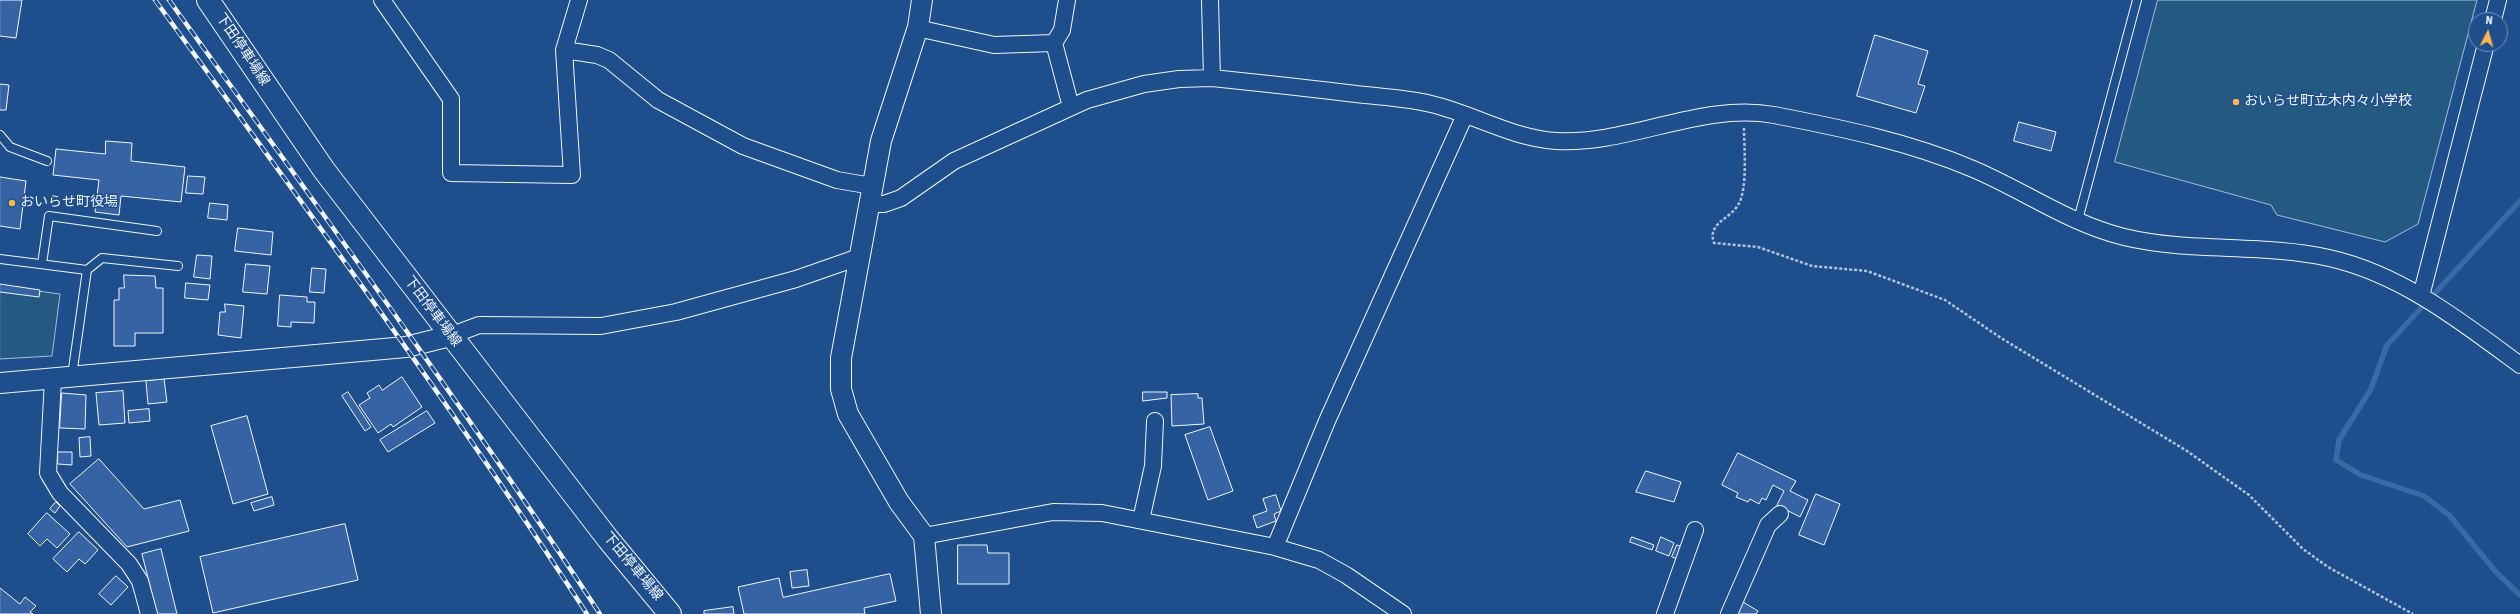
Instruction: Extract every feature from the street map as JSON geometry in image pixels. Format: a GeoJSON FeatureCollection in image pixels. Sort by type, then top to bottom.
{"type":"FeatureCollection","features":[{"type":"Feature","properties":{"kind":"main road","name":"下田停車場線"},"geometry":{"type":"LineString","coordinates":[[208,0],[324,170],[450,336],[608,539],[670,614]]}},
{"type":"Feature","properties":{"kind":"street"},"geometry":{"type":"LineString","coordinates":[[382,0],[451,99],[451,173],[572,175],[564,50],[579,0]]}},
{"type":"Feature","properties":{"kind":"street"},"geometry":{"type":"LineString","coordinates":[[922,0],[917,28],[880,141],[841,358],[840,389],[848,414],[864,443],[899,502],[924,536],[931,614]]}},
{"type":"Feature","properties":{"kind":"street"},"geometry":{"type":"LineString","coordinates":[[1067,0],[1062,30],[1054,43],[1071,107]]}},
{"type":"Feature","properties":{"kind":"street"},"geometry":{"type":"LineString","coordinates":[[1210,0],[1212,78]]}},
{"type":"Feature","properties":{"kind":"street"},"geometry":{"type":"LineString","coordinates":[[2495,12],[2498,0]]}},
{"type":"Feature","properties":{"kind":"street"},"geometry":{"type":"LineString","coordinates":[[917,28],[994,45],[1054,43]]}},
{"type":"Feature","properties":{"kind":"street"},"geometry":{"type":"LineString","coordinates":[[564,50],[598,55],[609,60],[658,100],[743,146],[838,180],[871,195],[884,204],[901,198],[954,161],[1071,107],[1111,91],[1179,79],[1212,78],[1421,102],[1533,138],[1583,141],[1608,139],[1713,115],[1745,113],[1770,114],[1932,152],[2009,185],[2078,220],[2115,234],[2146,242],[2295,253],[2328,258],[2371,272],[2421,296],[2520,365]]}},
{"type":"Feature","properties":{"kind":"street"},"geometry":{"type":"LineString","coordinates":[[2421,296],[2484,52]]}},
{"type":"Feature","properties":{"kind":"street"},"geometry":{"type":"LineString","coordinates":[[1275,547],[1327,421],[1465,115]]}},
{"type":"Feature","properties":{"kind":"street"},"geometry":{"type":"LineString","coordinates":[[0,383],[406,347],[450,336],[479,325],[601,326],[676,312],[796,279],[859,257]]}},
{"type":"Feature","properties":{"kind":"street"},"geometry":{"type":"LineString","coordinates":[[63,378],[48,473],[60,493],[128,564],[140,581],[149,614]]}},
{"type":"Feature","properties":{"kind":"street"},"geometry":{"type":"LineString","coordinates":[[1141,520],[1153,466],[1154,421]]}},
{"type":"Feature","properties":{"kind":"street"},"geometry":{"type":"LineString","coordinates":[[924,536],[1053,512],[1102,513],[1275,547],[1319,560],[1346,575],[1403,614]]}},
{"type":"Feature","properties":{"kind":"street"},"geometry":{"type":"LineString","coordinates":[[1729,614],[1768,526],[1780,514]]}},
{"type":"Feature","properties":{"kind":"street"},"geometry":{"type":"LineString","coordinates":[[1665,614],[1695,530]]}},
{"type":"Feature","properties":{"kind":"lane"},"geometry":{"type":"LineString","coordinates":[[2078,220],[2137,0]]}},
{"type":"Feature","properties":{"kind":"lane"},"geometry":{"type":"LineString","coordinates":[[0,135],[10,147],[47,161]]}},
{"type":"Feature","properties":{"kind":"lane"},"geometry":{"type":"LineString","coordinates":[[42,264],[49,216],[157,231]]}},
{"type":"Feature","properties":{"kind":"lane"},"geometry":{"type":"LineString","coordinates":[[63,378],[86,270],[102,258],[178,266]]}},
{"type":"Feature","properties":{"kind":"lane"},"geometry":{"type":"LineString","coordinates":[[0,259],[86,270]]}},
{"type":"Feature","properties":{"kind":"path"},"geometry":{"type":"LineString","coordinates":[[1745,113],[1742,192],[1739,204],[1731,214],[1714,227],[1711,235],[1714,243],[1758,247],[1812,266],[1867,271],[1945,300],[2001,338],[2187,451],[2249,495],[2303,549],[2328,567],[2413,614]]}},
{"type":"Feature","properties":{"kind":"shaded area","name":"おいらせ町立木内々小学校"},"geometry":{"type":"Polygon","coordinates":[[[2158,0],[2477,0],[2474,12],[2468,12],[2468,34],[2418,224],[2385,242],[2277,215],[2271,205],[2115,162],[2158,0]]]}},
{"type":"Feature","properties":{"kind":"shaded area"},"geometry":{"type":"Polygon","coordinates":[[[0,286],[60,294],[52,356],[0,359],[0,286]]]}},
{"type":"Feature","properties":{"kind":"building"},"geometry":{"type":"Polygon","coordinates":[[[0,0],[22,0],[16,38],[0,36],[0,0]]]}},
{"type":"Feature","properties":{"kind":"building"},"geometry":{"type":"Polygon","coordinates":[[[1875,35],[1928,51],[1918,84],[1925,86],[1916,113],[1857,96],[1875,35]]]}},
{"type":"Feature","properties":{"kind":"building"},"geometry":{"type":"Polygon","coordinates":[[[0,84],[9,85],[6,110],[0,110],[0,84]]]}},
{"type":"Feature","properties":{"kind":"building"},"geometry":{"type":"Polygon","coordinates":[[[2019,122],[2056,132],[2051,151],[2014,141],[2019,122]]]}},
{"type":"Feature","properties":{"kind":"building"},"geometry":{"type":"Polygon","coordinates":[[[106,141],[132,143],[131,161],[185,167],[181,202],[121,196],[119,215],[95,212],[99,180],[53,175],[56,149],[105,154],[106,141]]]}},
{"type":"Feature","properties":{"kind":"building"},"geometry":{"type":"Polygon","coordinates":[[[188,176],[205,177],[203,194],[186,193],[188,176]]]}},
{"type":"Feature","properties":{"kind":"building","name":"おいらせ町役場"},"geometry":{"type":"Polygon","coordinates":[[[0,177],[26,181],[20,229],[0,226],[0,177]]]}},
{"type":"Feature","properties":{"kind":"building"},"geometry":{"type":"Polygon","coordinates":[[[210,203],[228,205],[227,220],[208,218],[210,203]]]}},
{"type":"Feature","properties":{"kind":"building"},"geometry":{"type":"Polygon","coordinates":[[[238,228],[273,232],[271,255],[235,251],[238,228]]]}},
{"type":"Feature","properties":{"kind":"building"},"geometry":{"type":"Polygon","coordinates":[[[197,255],[212,256],[210,279],[194,277],[197,255]]]}},
{"type":"Feature","properties":{"kind":"building"},"geometry":{"type":"Polygon","coordinates":[[[246,264],[270,266],[267,294],[243,292],[246,264]]]}},
{"type":"Feature","properties":{"kind":"building"},"geometry":{"type":"Polygon","coordinates":[[[312,268],[326,269],[324,293],[310,292],[312,268]]]}},
{"type":"Feature","properties":{"kind":"building"},"geometry":{"type":"Polygon","coordinates":[[[124,275],[155,276],[156,288],[163,288],[163,333],[135,333],[135,346],[114,346],[114,300],[119,300],[119,288],[124,288],[124,275]]]}},
{"type":"Feature","properties":{"kind":"building"},"geometry":{"type":"Polygon","coordinates":[[[186,283],[210,285],[208,300],[185,298],[186,283]]]}},
{"type":"Feature","properties":{"kind":"building"},"geometry":{"type":"Polygon","coordinates":[[[0,284],[40,290],[39,297],[0,292],[0,284]]]}},
{"type":"Feature","properties":{"kind":"building"},"geometry":{"type":"Polygon","coordinates":[[[280,295],[307,297],[307,302],[315,302],[314,323],[291,322],[291,327],[278,326],[280,295]]]}},
{"type":"Feature","properties":{"kind":"building"},"geometry":{"type":"Polygon","coordinates":[[[225,304],[244,306],[241,338],[218,335],[220,312],[225,312],[225,304]]]}},
{"type":"Feature","properties":{"kind":"building"},"geometry":{"type":"Polygon","coordinates":[[[402,377],[422,407],[393,427],[391,424],[378,433],[359,405],[370,398],[367,393],[379,385],[382,390],[402,377]]]}},
{"type":"Feature","properties":{"kind":"building"},"geometry":{"type":"Polygon","coordinates":[[[164,379],[167,402],[148,404],[146,381],[164,379]]]}},
{"type":"Feature","properties":{"kind":"building"},"geometry":{"type":"Polygon","coordinates":[[[123,391],[125,423],[99,425],[96,393],[123,391]]]}},
{"type":"Feature","properties":{"kind":"building"},"geometry":{"type":"Polygon","coordinates":[[[348,392],[371,427],[365,431],[342,396],[348,392]]]}},
{"type":"Feature","properties":{"kind":"building"},"geometry":{"type":"Polygon","coordinates":[[[1143,392],[1167,392],[1167,398],[1143,401],[1143,392]]]}},
{"type":"Feature","properties":{"kind":"building"},"geometry":{"type":"Polygon","coordinates":[[[62,393],[86,395],[85,429],[60,428],[62,393]]]}},
{"type":"Feature","properties":{"kind":"building"},"geometry":{"type":"Polygon","coordinates":[[[1198,394],[1198,398],[1202,398],[1204,424],[1172,426],[1171,395],[1198,394]]]}},
{"type":"Feature","properties":{"kind":"building"},"geometry":{"type":"Polygon","coordinates":[[[149,409],[150,421],[129,423],[128,411],[149,409]]]}},
{"type":"Feature","properties":{"kind":"building"},"geometry":{"type":"Polygon","coordinates":[[[427,411],[435,423],[388,452],[380,440],[427,411]]]}},
{"type":"Feature","properties":{"kind":"building"},"geometry":{"type":"Polygon","coordinates":[[[247,416],[268,494],[233,504],[211,426],[247,416]]]}},
{"type":"Feature","properties":{"kind":"building"},"geometry":{"type":"Polygon","coordinates":[[[1210,427],[1233,491],[1208,500],[1185,435],[1210,427]]]}},
{"type":"Feature","properties":{"kind":"building"},"geometry":{"type":"Polygon","coordinates":[[[90,437],[91,456],[80,457],[79,438],[90,437]]]}},
{"type":"Feature","properties":{"kind":"building"},"geometry":{"type":"Polygon","coordinates":[[[58,452],[72,452],[72,465],[58,464],[58,452]]]}},
{"type":"Feature","properties":{"kind":"building"},"geometry":{"type":"Polygon","coordinates":[[[1738,453],[1796,481],[1790,491],[1808,500],[1800,517],[1777,505],[1784,491],[1773,485],[1766,500],[1762,498],[1759,504],[1750,499],[1748,502],[1736,497],[1738,493],[1722,485],[1738,453]]]}},
{"type":"Feature","properties":{"kind":"building"},"geometry":{"type":"Polygon","coordinates":[[[99,459],[144,509],[180,500],[189,531],[127,547],[70,484],[99,459]]]}},
{"type":"Feature","properties":{"kind":"building"},"geometry":{"type":"Polygon","coordinates":[[[1646,471],[1681,482],[1674,502],[1636,492],[1646,471]]]}},
{"type":"Feature","properties":{"kind":"building"},"geometry":{"type":"Polygon","coordinates":[[[1816,494],[1840,504],[1824,545],[1799,535],[1816,494]]]}},
{"type":"Feature","properties":{"kind":"building"},"geometry":{"type":"Polygon","coordinates":[[[1276,495],[1281,511],[1274,514],[1276,521],[1257,528],[1253,516],[1267,511],[1263,499],[1276,495]]]}},
{"type":"Feature","properties":{"kind":"building"},"geometry":{"type":"Polygon","coordinates":[[[272,497],[274,505],[254,511],[251,503],[272,497]]]}},
{"type":"Feature","properties":{"kind":"building"},"geometry":{"type":"Polygon","coordinates":[[[56,502],[60,506],[55,513],[50,509],[56,502]]]}},
{"type":"Feature","properties":{"kind":"building"},"geometry":{"type":"Polygon","coordinates":[[[47,513],[70,534],[57,548],[47,539],[40,546],[28,534],[47,513]]]}},
{"type":"Feature","properties":{"kind":"building"},"geometry":{"type":"Polygon","coordinates":[[[345,524],[358,580],[213,613],[200,557],[345,524]]]}},
{"type":"Feature","properties":{"kind":"building"},"geometry":{"type":"Polygon","coordinates":[[[79,532],[98,550],[85,564],[79,559],[67,572],[53,559],[79,532]]]}},
{"type":"Feature","properties":{"kind":"building"},"geometry":{"type":"Polygon","coordinates":[[[1632,537],[1654,545],[1652,550],[1630,542],[1632,537]]]}},
{"type":"Feature","properties":{"kind":"building"},"geometry":{"type":"Polygon","coordinates":[[[1661,537],[1674,543],[1669,556],[1656,551],[1661,537]]]}},
{"type":"Feature","properties":{"kind":"building"},"geometry":{"type":"Polygon","coordinates":[[[958,545],[987,545],[988,553],[1009,553],[1009,584],[958,584],[958,545]]]}},
{"type":"Feature","properties":{"kind":"building"},"geometry":{"type":"Polygon","coordinates":[[[1677,545],[1682,547],[1677,559],[1672,557],[1677,545]]]}},
{"type":"Feature","properties":{"kind":"building"},"geometry":{"type":"Polygon","coordinates":[[[161,549],[177,614],[157,614],[142,554],[161,549]]]}},
{"type":"Feature","properties":{"kind":"building"},"geometry":{"type":"Polygon","coordinates":[[[807,570],[809,586],[792,588],[790,572],[807,570]]]}},
{"type":"Feature","properties":{"kind":"building"},"geometry":{"type":"Polygon","coordinates":[[[890,574],[896,601],[864,608],[865,614],[744,614],[738,587],[779,578],[783,597],[890,574]]]}},
{"type":"Feature","properties":{"kind":"building"},"geometry":{"type":"Polygon","coordinates":[[[116,576],[128,587],[111,605],[99,594],[116,576]]]}},
{"type":"Feature","properties":{"kind":"building"},"geometry":{"type":"Polygon","coordinates":[[[0,588],[20,604],[25,597],[36,606],[30,612],[33,614],[0,614],[0,588]]]}},
{"type":"Feature","properties":{"kind":"building"},"geometry":{"type":"Polygon","coordinates":[[[1743,602],[1758,611],[1756,614],[1736,614],[1743,602]]]}},
{"type":"Feature","properties":{"kind":"building"},"geometry":{"type":"Polygon","coordinates":[[[733,607],[734,614],[704,614],[704,611],[733,607]]]}},
{"type":"Feature","properties":{"kind":"waterway"},"geometry":{"type":"LineString","coordinates":[[2520,201],[2387,345],[2371,389],[2339,440],[2336,460],[2361,475],[2424,496],[2449,515],[2496,572],[2520,595]]}},
{"type":"Feature","properties":{"kind":"railway"},"geometry":{"type":"LineString","coordinates":[[155,0],[375,304],[483,458],[587,614]]}},
{"type":"Feature","properties":{"kind":"railway"},"geometry":{"type":"LineString","coordinates":[[169,0],[442,381],[600,614]]}},
{"type":"Feature","properties":{"kind":"place","name":"おいらせ町立木内々小学校"},"geometry":{"type":"Point","coordinates":[2236,102]}},
{"type":"Feature","properties":{"kind":"place","name":"おいらせ町役場"},"geometry":{"type":"Point","coordinates":[12,203]}}]}
